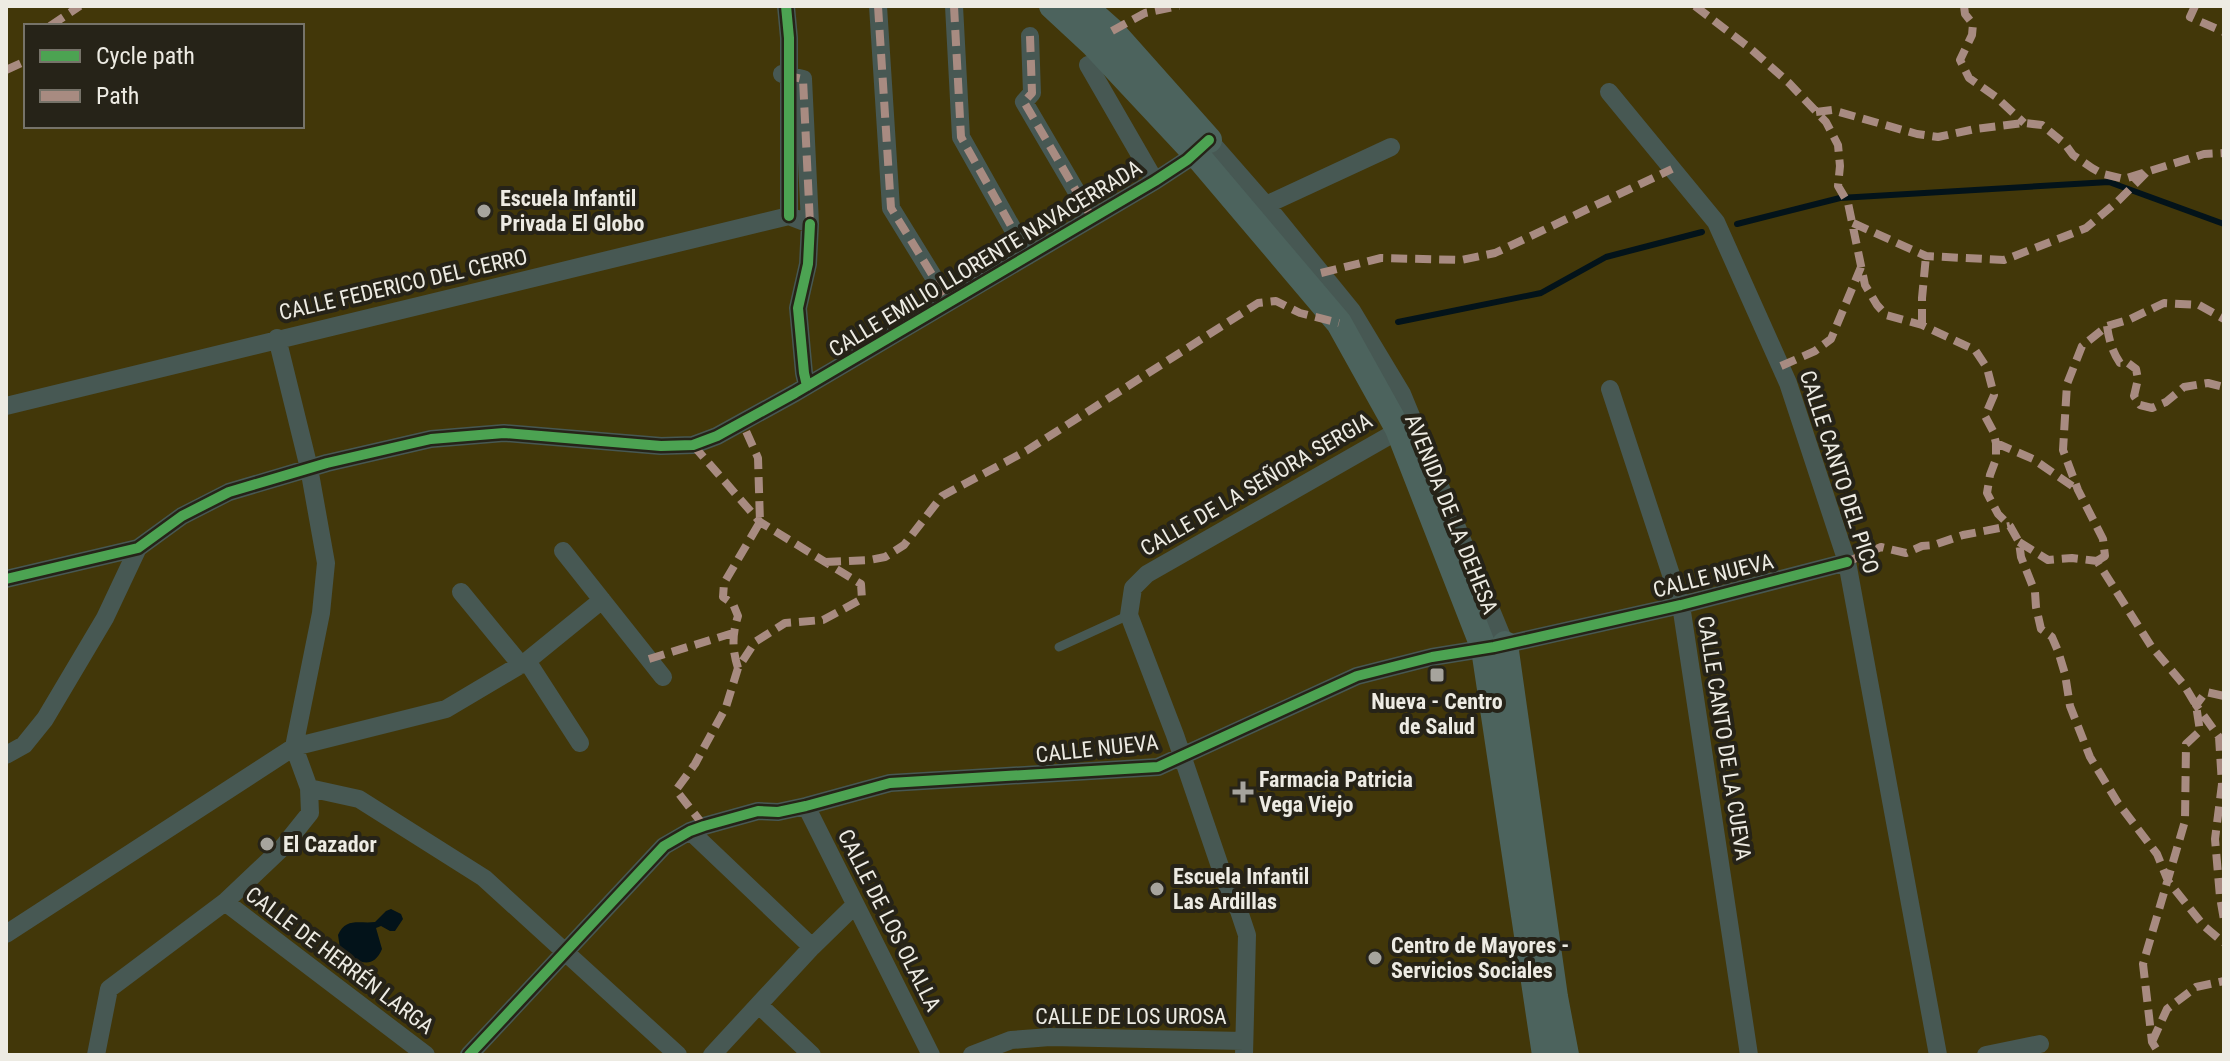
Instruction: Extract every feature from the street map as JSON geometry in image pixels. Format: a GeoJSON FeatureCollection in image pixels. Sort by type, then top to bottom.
{"type":"FeatureCollection","features":[{"type":"Feature","properties":{"kind":"street"},"geometry":{"type":"LineString","coordinates":[[786,6],[789,38],[785,75],[789,216],[810,224]]}},
{"type":"Feature","properties":{"kind":"street"},"geometry":{"type":"LineString","coordinates":[[878,6],[891,208],[949,302]]}},
{"type":"Feature","properties":{"kind":"street"},"geometry":{"type":"LineString","coordinates":[[954,6],[961,137],[1028,256]]}},
{"type":"Feature","properties":{"kind":"street","name":"AVENIDA DE LA DEHESA"},"geometry":{"type":"LineString","coordinates":[[1052,6],[1202,147]]}},
{"type":"Feature","properties":{"kind":"street","name":"AVENIDA DE LA DEHESA"},"geometry":{"type":"LineString","coordinates":[[1084,6],[1112,31],[1202,147],[1258,211],[1339,323],[1406,425],[1494,646],[1566,1055]]}},
{"type":"Feature","properties":{"kind":"street"},"geometry":{"type":"LineString","coordinates":[[1030,36],[1032,93],[1024,102],[1092,218]]}},
{"type":"Feature","properties":{"kind":"street"},"geometry":{"type":"LineString","coordinates":[[1088,65],[1155,181]]}},
{"type":"Feature","properties":{"kind":"street"},"geometry":{"type":"LineString","coordinates":[[785,75],[803,79],[810,224],[808,264],[798,308],[807,386]]}},
{"type":"Feature","properties":{"kind":"street","name":"CALLE CANTO DEL PICO"},"geometry":{"type":"LineString","coordinates":[[1609,92],[1716,222],[1788,383],[1847,562],[1938,1055]]}},
{"type":"Feature","properties":{"kind":"street","name":"CALLE EMILIO LLORENTE NAVACERRADA"},"geometry":{"type":"LineString","coordinates":[[138,548],[182,516],[229,492],[309,468],[431,439],[504,433],[661,446],[693,445],[717,436],[1155,181],[1202,147]]}},
{"type":"Feature","properties":{"kind":"street"},"geometry":{"type":"LineString","coordinates":[[1258,211],[1391,147]]}},
{"type":"Feature","properties":{"kind":"street","name":"CALLE FEDERICO DEL CERRO"},"geometry":{"type":"LineString","coordinates":[[6,406],[789,216]]}},
{"type":"Feature","properties":{"kind":"street"},"geometry":{"type":"LineString","coordinates":[[101,1052],[109,989],[225,902],[282,848],[310,813],[309,788],[294,747],[321,613],[326,563],[309,468],[277,338]]}},
{"type":"Feature","properties":{"kind":"street","name":"CALLE CANTO DE LA CUEVA"},"geometry":{"type":"LineString","coordinates":[[1610,389],[1681,605],[1749,1055]]}},
{"type":"Feature","properties":{"kind":"street","name":"CALLE DE LA SEÑORA SERGIA"},"geometry":{"type":"LineString","coordinates":[[1129,615],[1133,588],[1147,574],[1406,425]]}},
{"type":"Feature","properties":{"kind":"street"},"geometry":{"type":"LineString","coordinates":[[6,579],[138,548]]}},
{"type":"Feature","properties":{"kind":"street"},"geometry":{"type":"LineString","coordinates":[[6,755],[24,745],[45,719],[105,618],[138,548]]}},
{"type":"Feature","properties":{"kind":"street"},"geometry":{"type":"LineString","coordinates":[[563,551],[663,677]]}},
{"type":"Feature","properties":{"kind":"street","name":"CALLE NUEVA"},"geometry":{"type":"LineString","coordinates":[[469,1055],[664,846],[690,831],[758,811],[778,812],[890,783],[1158,767],[1357,676],[1432,657],[1681,605],[1847,562]]}},
{"type":"Feature","properties":{"kind":"street"},"geometry":{"type":"LineString","coordinates":[[461,592],[524,663],[580,743]]}},
{"type":"Feature","properties":{"kind":"street"},"geometry":{"type":"LineString","coordinates":[[6,934],[294,747],[446,709],[524,663],[602,600]]}},
{"type":"Feature","properties":{"kind":"street"},"geometry":{"type":"LineString","coordinates":[[1129,615],[1247,935],[1244,1048]]}},
{"type":"Feature","properties":{"kind":"street","name":"AVENIDA DE LA DEHESA"},"geometry":{"type":"LineString","coordinates":[[1494,646],[1545,1055]]}},
{"type":"Feature","properties":{"kind":"street"},"geometry":{"type":"LineString","coordinates":[[309,788],[359,799],[484,878],[678,1055]]}},
{"type":"Feature","properties":{"kind":"street","name":"CALLE DE LOS OLALLA"},"geometry":{"type":"LineString","coordinates":[[806,806],[931,1055]]}},
{"type":"Feature","properties":{"kind":"street"},"geometry":{"type":"LineString","coordinates":[[690,831],[812,947]]}},
{"type":"Feature","properties":{"kind":"street","name":"CALLE DE HERRÉN LARGA"},"geometry":{"type":"LineString","coordinates":[[225,902],[426,1055]]}},
{"type":"Feature","properties":{"kind":"street"},"geometry":{"type":"LineString","coordinates":[[712,1055],[855,905]]}},
{"type":"Feature","properties":{"kind":"street"},"geometry":{"type":"LineString","coordinates":[[759,1005],[812,1055]]}},
{"type":"Feature","properties":{"kind":"street","name":"CALLE DE LOS UROSA"},"geometry":{"type":"LineString","coordinates":[[972,1055],[1011,1040],[1050,1037],[1244,1048]]}},
{"type":"Feature","properties":{"kind":"street"},"geometry":{"type":"LineString","coordinates":[[1986,1055],[2040,1044]]}},
{"type":"Feature","properties":{"kind":"lane"},"geometry":{"type":"LineString","coordinates":[[1059,647],[1129,615]]}},
{"type":"Feature","properties":{"kind":"shaded area"},"geometry":{"type":"Polygon","coordinates":[[[6,6],[2224,6],[2224,1055],[6,1055],[6,6]]]}},
{"type":"Feature","properties":{"kind":"shaded area"},"geometry":{"type":"Polygon","coordinates":[[[391,909],[401,914],[403,919],[395,931],[381,926],[376,928],[382,949],[373,961],[362,962],[340,948],[338,935],[341,929],[354,922],[375,922],[391,909]]]}},
{"type":"Feature","properties":{"kind":"waterway"},"geometry":{"type":"LineString","coordinates":[[1737,224],[1840,198],[2109,182],[2224,224]]}},
{"type":"Feature","properties":{"kind":"waterway"},"geometry":{"type":"LineString","coordinates":[[1398,322],[1541,293],[1606,257],[1702,232]]}},
{"type":"Feature","properties":{"kind":"marked path"},"geometry":{"type":"LineString","coordinates":[[53,24],[80,6]]}},
{"type":"Feature","properties":{"kind":"marked path"},"geometry":{"type":"LineString","coordinates":[[878,6],[891,208],[949,302]]}},
{"type":"Feature","properties":{"kind":"marked path"},"geometry":{"type":"LineString","coordinates":[[954,6],[961,137],[1028,256]]}},
{"type":"Feature","properties":{"kind":"marked path"},"geometry":{"type":"LineString","coordinates":[[1112,31],[1145,13],[1179,6]]}},
{"type":"Feature","properties":{"kind":"marked path"},"geometry":{"type":"LineString","coordinates":[[1695,6],[1751,49],[1826,122],[1838,145],[1838,186],[1848,203],[1865,285],[1877,305],[1886,315],[1922,325],[1975,350],[1987,368],[1994,395],[1985,416],[1996,443],[1996,459],[1987,493],[2019,542],[2021,557],[2035,592],[2041,629],[2052,637],[2058,651],[2070,706],[2090,757],[2118,803],[2157,854],[2168,881],[2204,926],[2224,943]]}},
{"type":"Feature","properties":{"kind":"marked path"},"geometry":{"type":"LineString","coordinates":[[1964,6],[1965,14],[1973,24],[1972,35],[1960,60],[1969,78],[2024,123]]}},
{"type":"Feature","properties":{"kind":"marked path"},"geometry":{"type":"LineString","coordinates":[[2195,6],[2190,17],[2224,32]]}},
{"type":"Feature","properties":{"kind":"marked path"},"geometry":{"type":"LineString","coordinates":[[1030,36],[1032,93],[1024,102],[1092,218]]}},
{"type":"Feature","properties":{"kind":"marked path"},"geometry":{"type":"LineString","coordinates":[[6,70],[24,62]]}},
{"type":"Feature","properties":{"kind":"marked path"},"geometry":{"type":"LineString","coordinates":[[784,75],[803,79],[810,224]]}},
{"type":"Feature","properties":{"kind":"marked path"},"geometry":{"type":"LineString","coordinates":[[1816,112],[1832,110],[1938,137],[2024,123],[2042,125],[2073,155],[2092,168],[2124,179],[2204,154],[2224,153]]}},
{"type":"Feature","properties":{"kind":"marked path"},"geometry":{"type":"LineString","coordinates":[[1321,273],[1381,258],[1461,260],[1495,253],[1672,169]]}},
{"type":"Feature","properties":{"kind":"marked path"},"geometry":{"type":"LineString","coordinates":[[1853,223],[1926,256],[2004,260],[2086,228],[2146,173]]}},
{"type":"Feature","properties":{"kind":"marked path"},"geometry":{"type":"LineString","coordinates":[[1922,325],[1926,256]]}},
{"type":"Feature","properties":{"kind":"marked path"},"geometry":{"type":"LineString","coordinates":[[1781,366],[1815,351],[1831,339],[1861,267]]}},
{"type":"Feature","properties":{"kind":"marked path"},"geometry":{"type":"LineString","coordinates":[[825,562],[885,557],[904,545],[942,496],[1026,451],[1258,303],[1276,301],[1300,313],[1339,323]]}},
{"type":"Feature","properties":{"kind":"marked path"},"geometry":{"type":"LineString","coordinates":[[2097,561],[2105,556],[2103,539],[2078,490],[2063,450],[2067,384],[2082,346],[2107,326],[2164,303],[2199,305],[2224,319]]}},
{"type":"Feature","properties":{"kind":"marked path"},"geometry":{"type":"LineString","coordinates":[[2107,326],[2111,345],[2120,363],[2128,363],[2136,369],[2138,379],[2134,396],[2140,405],[2152,408],[2166,402],[2184,387],[2208,383],[2224,387]]}},
{"type":"Feature","properties":{"kind":"marked path"},"geometry":{"type":"LineString","coordinates":[[738,668],[734,642],[738,616],[733,604],[723,597],[724,583],[760,522],[758,458],[742,422]]}},
{"type":"Feature","properties":{"kind":"marked path"},"geometry":{"type":"LineString","coordinates":[[1996,443],[2033,459],[2078,490]]}},
{"type":"Feature","properties":{"kind":"marked path"},"geometry":{"type":"LineString","coordinates":[[693,445],[760,522],[861,584],[862,599],[823,620],[785,623],[755,642],[738,668],[726,707],[695,764],[676,790],[704,826]]}},
{"type":"Feature","properties":{"kind":"marked path"},"geometry":{"type":"LineString","coordinates":[[1847,562],[1881,547],[1906,553],[1963,535],[2010,526]]}},
{"type":"Feature","properties":{"kind":"marked path"},"geometry":{"type":"LineString","coordinates":[[2019,542],[2048,560],[2072,558],[2097,561],[2151,646],[2184,685],[2196,705],[2200,731],[2186,744],[2185,821],[2143,964],[2152,1042],[2160,1055]]}},
{"type":"Feature","properties":{"kind":"marked path"},"geometry":{"type":"LineString","coordinates":[[649,659],[733,633]]}},
{"type":"Feature","properties":{"kind":"marked path"},"geometry":{"type":"LineString","coordinates":[[2224,696],[2206,692],[2196,705],[2219,737],[2222,784],[2215,839],[2224,920]]}},
{"type":"Feature","properties":{"kind":"marked path"},"geometry":{"type":"LineString","coordinates":[[2152,1042],[2167,1009],[2196,987],[2224,981]]}},
{"type":"Feature","properties":{"kind":"cycle path"},"geometry":{"type":"LineString","coordinates":[[786,6],[789,38],[789,216]]}},
{"type":"Feature","properties":{"kind":"cycle path"},"geometry":{"type":"LineString","coordinates":[[6,579],[138,548],[182,516],[229,492],[327,463],[431,439],[504,433],[661,446],[693,445],[717,436],[795,393],[1155,181],[1187,160],[1209,140]]}},
{"type":"Feature","properties":{"kind":"cycle path"},"geometry":{"type":"LineString","coordinates":[[807,386],[798,308],[808,264],[810,224]]}},
{"type":"Feature","properties":{"kind":"cycle path"},"geometry":{"type":"LineString","coordinates":[[469,1055],[664,846],[690,831],[758,811],[778,812],[890,783],[1158,767],[1357,676],[1432,657],[1494,647],[1681,605],[1847,562]]}},
{"type":"Feature","properties":{"kind":"place","name":"Escuela Infantil Privada El Globo"},"geometry":{"type":"Point","coordinates":[484,211]}},
{"type":"Feature","properties":{"kind":"place","name":"Nueva - Centro de Salud"},"geometry":{"type":"Point","coordinates":[1437,675]}},
{"type":"Feature","properties":{"kind":"place","name":"Farmacia Patricia Vega Viejo"},"geometry":{"type":"Point","coordinates":[1243,792]}},
{"type":"Feature","properties":{"kind":"place","name":"El Cazador"},"geometry":{"type":"Point","coordinates":[267,844]}},
{"type":"Feature","properties":{"kind":"place","name":"Escuela Infantil Las Ardillas"},"geometry":{"type":"Point","coordinates":[1157,889]}},
{"type":"Feature","properties":{"kind":"place","name":"Centro de Mayores - Servicios Sociales"},"geometry":{"type":"Point","coordinates":[1375,958]}}]}
